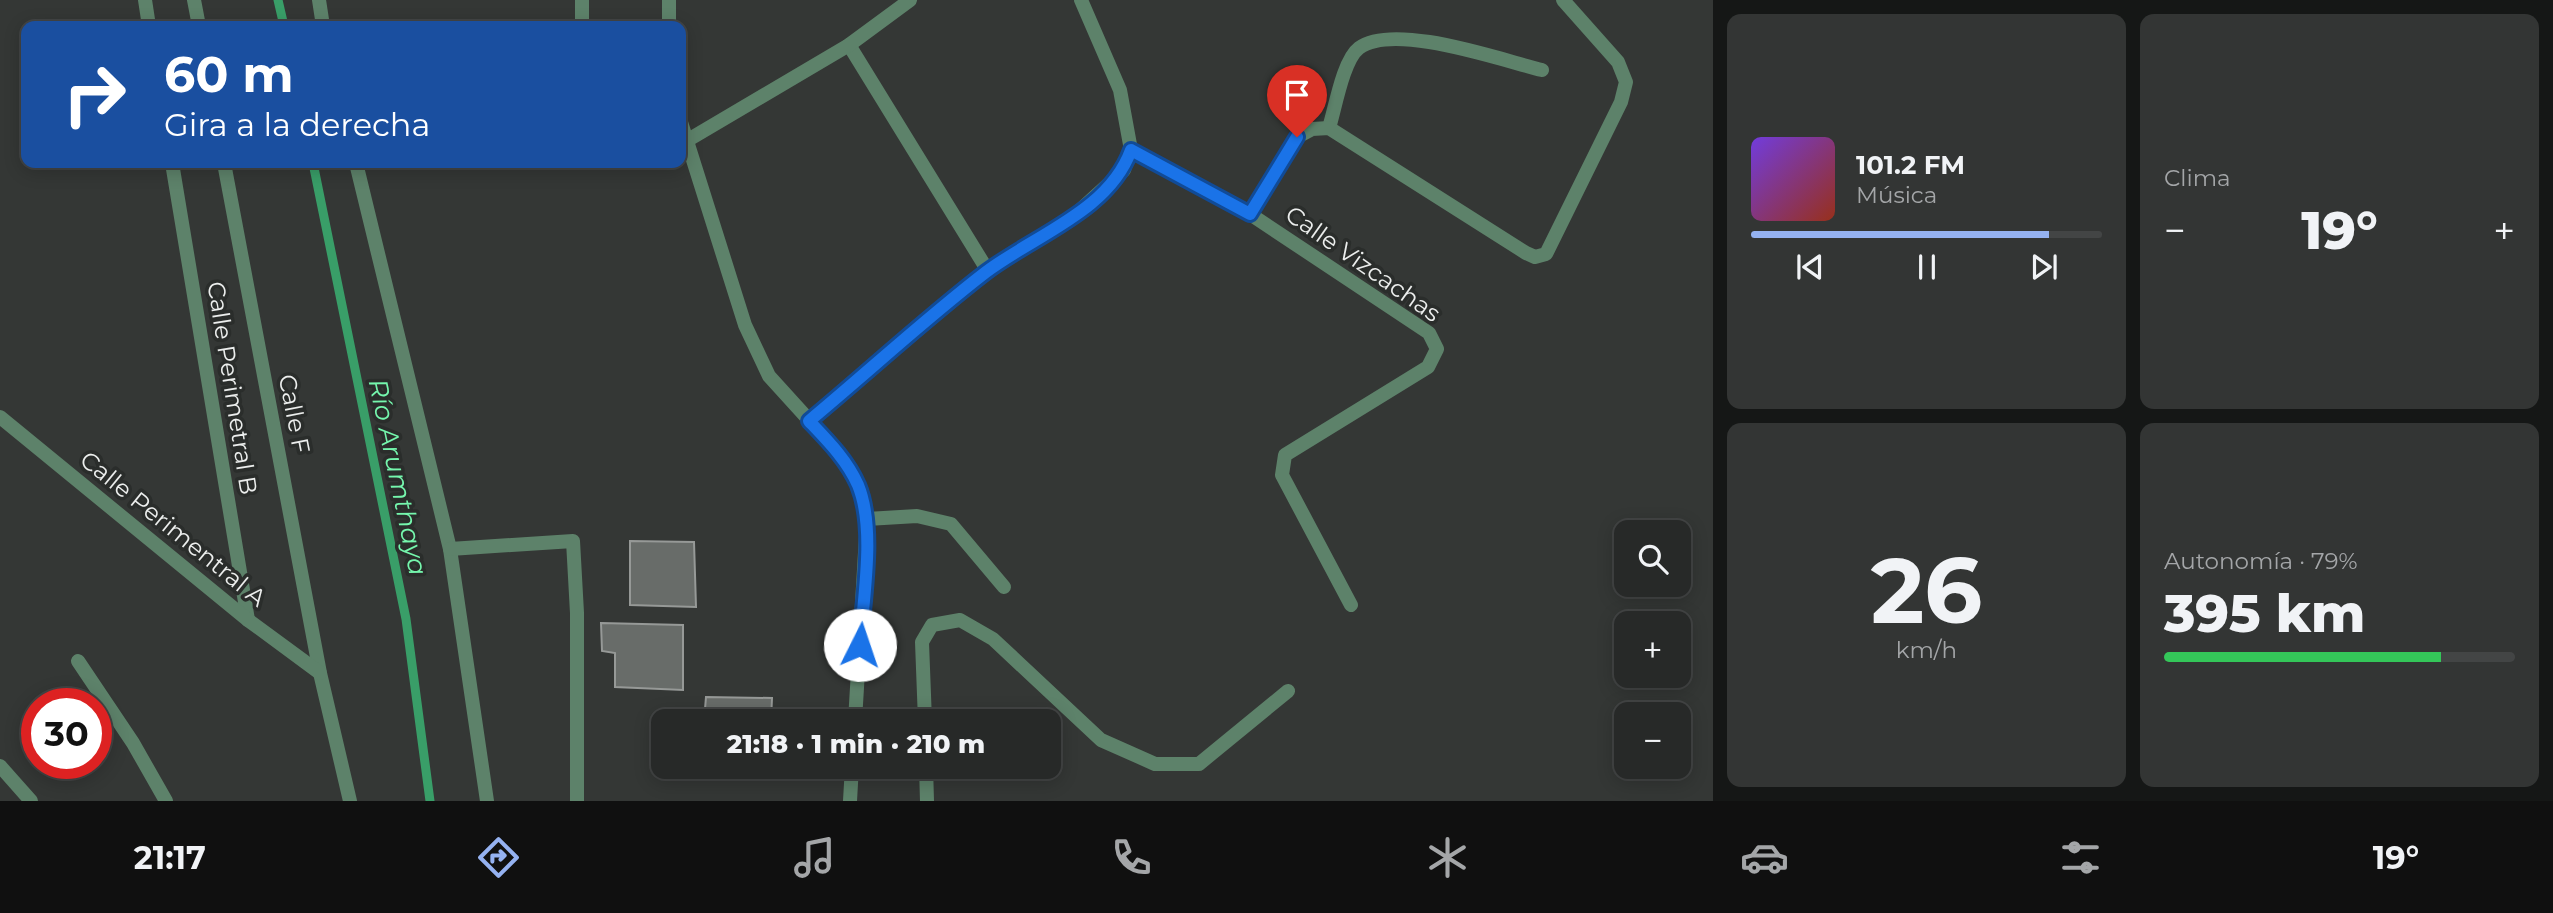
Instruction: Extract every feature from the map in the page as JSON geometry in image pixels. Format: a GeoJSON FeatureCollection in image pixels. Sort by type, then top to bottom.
{"type":"FeatureCollection","features":[{"type":"Feature","properties":{"kind":"street"},"geometry":{"type":"LineString","coordinates":[[145,0],[148,21]]}},
{"type":"Feature","properties":{"kind":"street"},"geometry":{"type":"LineString","coordinates":[[194,0],[198,21]]}},
{"type":"Feature","properties":{"kind":"street"},"geometry":{"type":"LineString","coordinates":[[318,0],[322,21]]}},
{"type":"Feature","properties":{"kind":"street"},"geometry":{"type":"LineString","coordinates":[[582,0],[582,21]]}},
{"type":"Feature","properties":{"kind":"street"},"geometry":{"type":"LineString","coordinates":[[669,0],[669,21]]}},
{"type":"Feature","properties":{"kind":"street"},"geometry":{"type":"LineString","coordinates":[[688,140],[849,45],[910,0]]}},
{"type":"Feature","properties":{"kind":"street"},"geometry":{"type":"LineString","coordinates":[[809,421],[988,271],[1041,238],[1110,186],[1124,170],[1131,150],[1121,90],[1100,49],[1081,0]]}},
{"type":"Feature","properties":{"kind":"street"},"geometry":{"type":"LineString","coordinates":[[1250,214],[1297,137],[1312,129],[1329,128],[1526,253],[1535,257],[1546,254],[1621,102],[1626,82],[1618,62],[1563,0]]}},
{"type":"Feature","properties":{"kind":"street"},"geometry":{"type":"LineString","coordinates":[[1329,128],[1349,61],[1359,48],[1376,41],[1417,38],[1542,70]]}},
{"type":"Feature","properties":{"kind":"street"},"geometry":{"type":"LineString","coordinates":[[849,45],[988,271]]}},
{"type":"Feature","properties":{"kind":"street"},"geometry":{"type":"LineString","coordinates":[[686,135],[745,325],[769,376],[838,452],[851,474],[867,519],[856,709]]}},
{"type":"Feature","properties":{"kind":"street","name":"Calle Vizcachas"},"geometry":{"type":"LineString","coordinates":[[1131,150],[1250,214],[1429,333],[1437,349],[1427,366],[1285,455],[1282,475],[1351,605]]}},
{"type":"Feature","properties":{"kind":"street","name":"Calle Perimetral B"},"geometry":{"type":"LineString","coordinates":[[173,168],[247,620]]}},
{"type":"Feature","properties":{"kind":"street","name":"Calle F"},"geometry":{"type":"LineString","coordinates":[[225,168],[320,673],[350,801]]}},
{"type":"Feature","properties":{"kind":"street"},"geometry":{"type":"LineString","coordinates":[[357,168],[450,549],[487,801]]}},
{"type":"Feature","properties":{"kind":"street","name":"Calle Perimentral A"},"geometry":{"type":"LineString","coordinates":[[0,417],[247,620],[320,673]]}},
{"type":"Feature","properties":{"kind":"street"},"geometry":{"type":"LineString","coordinates":[[867,519],[917,516],[951,524],[1004,587]]}},
{"type":"Feature","properties":{"kind":"street"},"geometry":{"type":"LineString","coordinates":[[450,549],[573,541],[577,613],[577,801]]}},
{"type":"Feature","properties":{"kind":"street"},"geometry":{"type":"LineString","coordinates":[[925,709],[922,642],[932,625],[960,620],[993,639],[1101,740],[1155,764],[1199,764],[1288,691]]}},
{"type":"Feature","properties":{"kind":"street"},"geometry":{"type":"LineString","coordinates":[[78,661],[133,743],[166,801]]}},
{"type":"Feature","properties":{"kind":"street"},"geometry":{"type":"LineString","coordinates":[[0,766],[31,801]]}},
{"type":"Feature","properties":{"kind":"street"},"geometry":{"type":"LineString","coordinates":[[850,801],[851,779]]}},
{"type":"Feature","properties":{"kind":"street"},"geometry":{"type":"LineString","coordinates":[[926,779],[927,801]]}},
{"type":"Feature","properties":{"kind":"building"},"geometry":{"type":"Polygon","coordinates":[[[630,541],[694,542],[696,607],[630,605],[630,541]]]}},
{"type":"Feature","properties":{"kind":"building"},"geometry":{"type":"Polygon","coordinates":[[[601,623],[683,625],[683,690],[615,687],[615,653],[602,651],[601,623]]]}},
{"type":"Feature","properties":{"kind":"building"},"geometry":{"type":"Polygon","coordinates":[[[706,697],[772,698],[772,709],[705,709],[706,697]]]}},
{"type":"Feature","properties":{"kind":"waterway","name":"Río Arumthaya"},"geometry":{"type":"LineString","coordinates":[[278,0],[283,21]]}},
{"type":"Feature","properties":{"kind":"waterway","name":"Río Arumthaya"},"geometry":{"type":"LineString","coordinates":[[314,168],[406,619],[430,801]]}},
{"type":"Feature","properties":{"kind":"route"},"geometry":{"type":"LineString","coordinates":[[860,645],[867,519],[858,485],[848,468],[838,452],[809,421],[988,271],[1041,238],[1110,186],[1124,170],[1131,150],[1250,214],[1297,137]]}}]}
